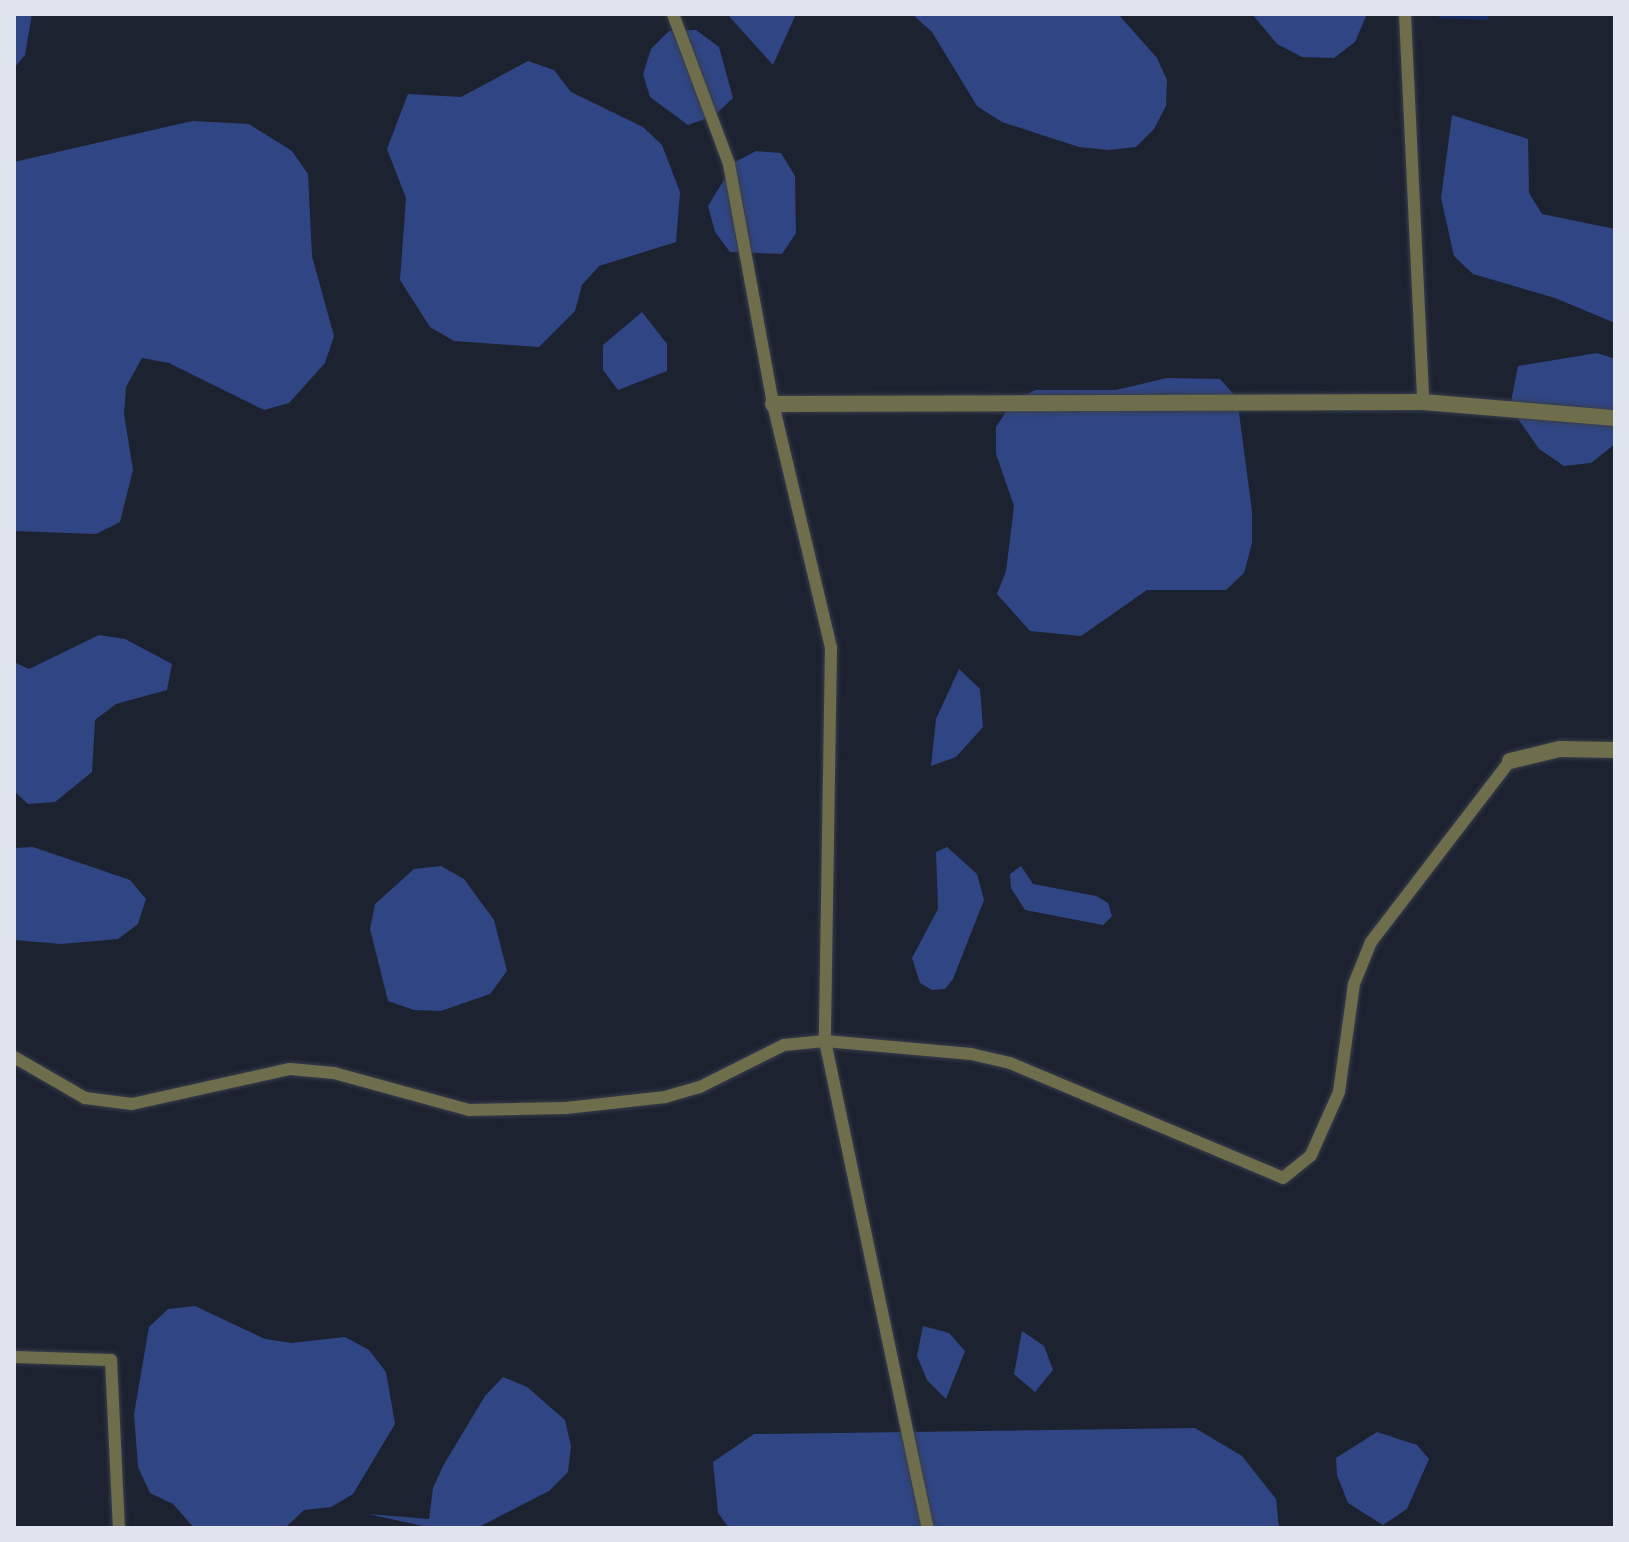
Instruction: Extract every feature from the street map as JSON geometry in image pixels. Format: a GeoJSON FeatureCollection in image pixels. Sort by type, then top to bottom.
{"type":"FeatureCollection","features":[{"type":"Feature","properties":{"kind":"street"},"geometry":{"type":"LineString","coordinates":[[773,404],[1423,402],[1615,418]]}},
{"type":"Feature","properties":{"kind":"street"},"geometry":{"type":"LineString","coordinates":[[1510,761],[1560,749],[1615,750]]}},
{"type":"Feature","properties":{"kind":"lane"},"geometry":{"type":"LineString","coordinates":[[673,14],[729,164],[773,404],[831,647],[825,1041],[928,1528]]}},
{"type":"Feature","properties":{"kind":"lane"},"geometry":{"type":"LineString","coordinates":[[1405,14],[1423,402]]}},
{"type":"Feature","properties":{"kind":"lane"},"geometry":{"type":"LineString","coordinates":[[14,1057],[85,1098],[132,1104],[290,1069],[334,1073],[420,1099],[481,1110],[566,1108],[665,1097],[700,1087],[784,1045],[825,1041],[971,1054],[1010,1063],[1283,1178],[1311,1155],[1339,1092],[1354,984],[1371,942],[1510,761]]}},
{"type":"Feature","properties":{"kind":"lane"},"geometry":{"type":"LineString","coordinates":[[14,1357],[111,1360],[119,1528]]}},
{"type":"Feature","properties":{"kind":"shaded area"},"geometry":{"type":"Polygon","coordinates":[[[14,14],[32,14],[25,55],[14,68],[14,14]]]}},
{"type":"Feature","properties":{"kind":"shaded area"},"geometry":{"type":"Polygon","coordinates":[[[727,14],[796,14],[773,65],[727,14]]]}},
{"type":"Feature","properties":{"kind":"shaded area"},"geometry":{"type":"Polygon","coordinates":[[[912,14],[1118,14],[1157,58],[1167,80],[1166,106],[1154,129],[1136,147],[1109,150],[1079,147],[1002,122],[977,106],[932,32],[912,14]]]}},
{"type":"Feature","properties":{"kind":"shaded area"},"geometry":{"type":"Polygon","coordinates":[[[1252,14],[1367,14],[1355,42],[1334,58],[1302,57],[1277,44],[1252,14]]]}},
{"type":"Feature","properties":{"kind":"shaded area"},"geometry":{"type":"Polygon","coordinates":[[[696,30],[719,47],[733,98],[714,116],[688,125],[650,97],[643,74],[651,49],[669,31],[696,30]]]}},
{"type":"Feature","properties":{"kind":"shaded area"},"geometry":{"type":"Polygon","coordinates":[[[528,61],[554,70],[571,92],[643,127],[662,145],[680,192],[676,242],[599,266],[582,285],[575,311],[539,347],[454,341],[430,327],[400,280],[406,198],[387,149],[408,94],[461,97],[528,61]]]}},
{"type":"Feature","properties":{"kind":"shaded area"},"geometry":{"type":"Polygon","coordinates":[[[1452,115],[1528,139],[1529,193],[1542,214],[1615,229],[1615,323],[1555,298],[1473,274],[1454,256],[1441,198],[1452,115]]]}},
{"type":"Feature","properties":{"kind":"shaded area"},"geometry":{"type":"Polygon","coordinates":[[[192,121],[249,124],[292,151],[308,174],[312,256],[334,336],[325,363],[289,403],[264,410],[169,363],[142,358],[126,387],[124,414],[133,470],[120,522],[96,534],[14,531],[14,162],[192,121]]]}},
{"type":"Feature","properties":{"kind":"shaded area"},"geometry":{"type":"Polygon","coordinates":[[[756,151],[781,153],[795,176],[796,233],[782,254],[730,252],[715,232],[708,206],[735,162],[756,151]]]}},
{"type":"Feature","properties":{"kind":"shaded area"},"geometry":{"type":"Polygon","coordinates":[[[642,312],[667,344],[667,371],[618,390],[603,370],[603,345],[642,312]]]}},
{"type":"Feature","properties":{"kind":"shaded area"},"geometry":{"type":"Polygon","coordinates":[[[1597,353],[1615,359],[1615,444],[1591,463],[1564,466],[1539,449],[1510,407],[1518,366],[1597,353]]]}},
{"type":"Feature","properties":{"kind":"shaded area"},"geometry":{"type":"Polygon","coordinates":[[[1167,378],[1220,379],[1237,398],[1252,511],[1252,543],[1244,573],[1226,590],[1147,590],[1081,636],[1030,631],[997,594],[1006,571],[1014,506],[996,454],[996,427],[1011,404],[1035,390],[1116,390],[1167,378]]]}},
{"type":"Feature","properties":{"kind":"shaded area"},"geometry":{"type":"Polygon","coordinates":[[[99,635],[125,639],[172,664],[167,690],[116,704],[95,720],[92,772],[55,802],[28,804],[14,791],[14,662],[29,669],[99,635]]]}},
{"type":"Feature","properties":{"kind":"shaded area"},"geometry":{"type":"Polygon","coordinates":[[[959,669],[980,689],[983,727],[956,757],[931,766],[936,719],[959,669]]]}},
{"type":"Feature","properties":{"kind":"shaded area"},"geometry":{"type":"Polygon","coordinates":[[[33,847],[130,880],[146,899],[138,924],[118,939],[61,944],[14,940],[14,848],[33,847]]]}},
{"type":"Feature","properties":{"kind":"shaded area"},"geometry":{"type":"Polygon","coordinates":[[[947,847],[977,874],[984,900],[953,979],[945,989],[932,990],[920,983],[912,958],[938,909],[936,852],[947,847]]]}},
{"type":"Feature","properties":{"kind":"shaded area"},"geometry":{"type":"Polygon","coordinates":[[[441,866],[464,879],[494,920],[507,971],[490,994],[441,1011],[414,1010],[388,1001],[370,929],[375,904],[414,869],[441,866]]]}},
{"type":"Feature","properties":{"kind":"shaded area"},"geometry":{"type":"Polygon","coordinates":[[[1021,866],[1033,884],[1096,896],[1108,903],[1112,916],[1103,925],[1025,910],[1011,888],[1010,874],[1021,866]]]}},
{"type":"Feature","properties":{"kind":"shaded area"},"geometry":{"type":"Polygon","coordinates":[[[195,1306],[265,1339],[292,1343],[345,1337],[369,1350],[386,1372],[395,1424],[353,1494],[331,1507],[304,1510],[285,1528],[194,1528],[173,1504],[150,1493],[138,1467],[134,1414],[149,1327],[168,1309],[195,1306]]]}},
{"type":"Feature","properties":{"kind":"shaded area"},"geometry":{"type":"Polygon","coordinates":[[[923,1326],[949,1333],[965,1351],[946,1399],[927,1380],[917,1356],[923,1326]]]}},
{"type":"Feature","properties":{"kind":"shaded area"},"geometry":{"type":"Polygon","coordinates":[[[1022,1331],[1044,1346],[1053,1370],[1035,1392],[1014,1374],[1022,1331]]]}},
{"type":"Feature","properties":{"kind":"shaded area"},"geometry":{"type":"Polygon","coordinates":[[[503,1377],[527,1387],[565,1420],[571,1446],[568,1472],[549,1491],[477,1528],[432,1528],[368,1514],[429,1519],[433,1488],[443,1466],[485,1396],[503,1377]]]}},
{"type":"Feature","properties":{"kind":"shaded area"},"geometry":{"type":"Polygon","coordinates":[[[1195,1428],[1242,1456],[1276,1499],[1279,1528],[729,1528],[718,1513],[713,1462],[754,1434],[1195,1428]]]}},
{"type":"Feature","properties":{"kind":"shaded area"},"geometry":{"type":"Polygon","coordinates":[[[1377,1432],[1417,1445],[1429,1459],[1407,1509],[1383,1525],[1348,1503],[1337,1475],[1336,1458],[1377,1432]]]}},
{"type":"Feature","properties":{"kind":"building"},"geometry":{"type":"Polygon","coordinates":[[[1439,14],[1488,14],[1488,20],[1439,18],[1439,14]]]}}]}
